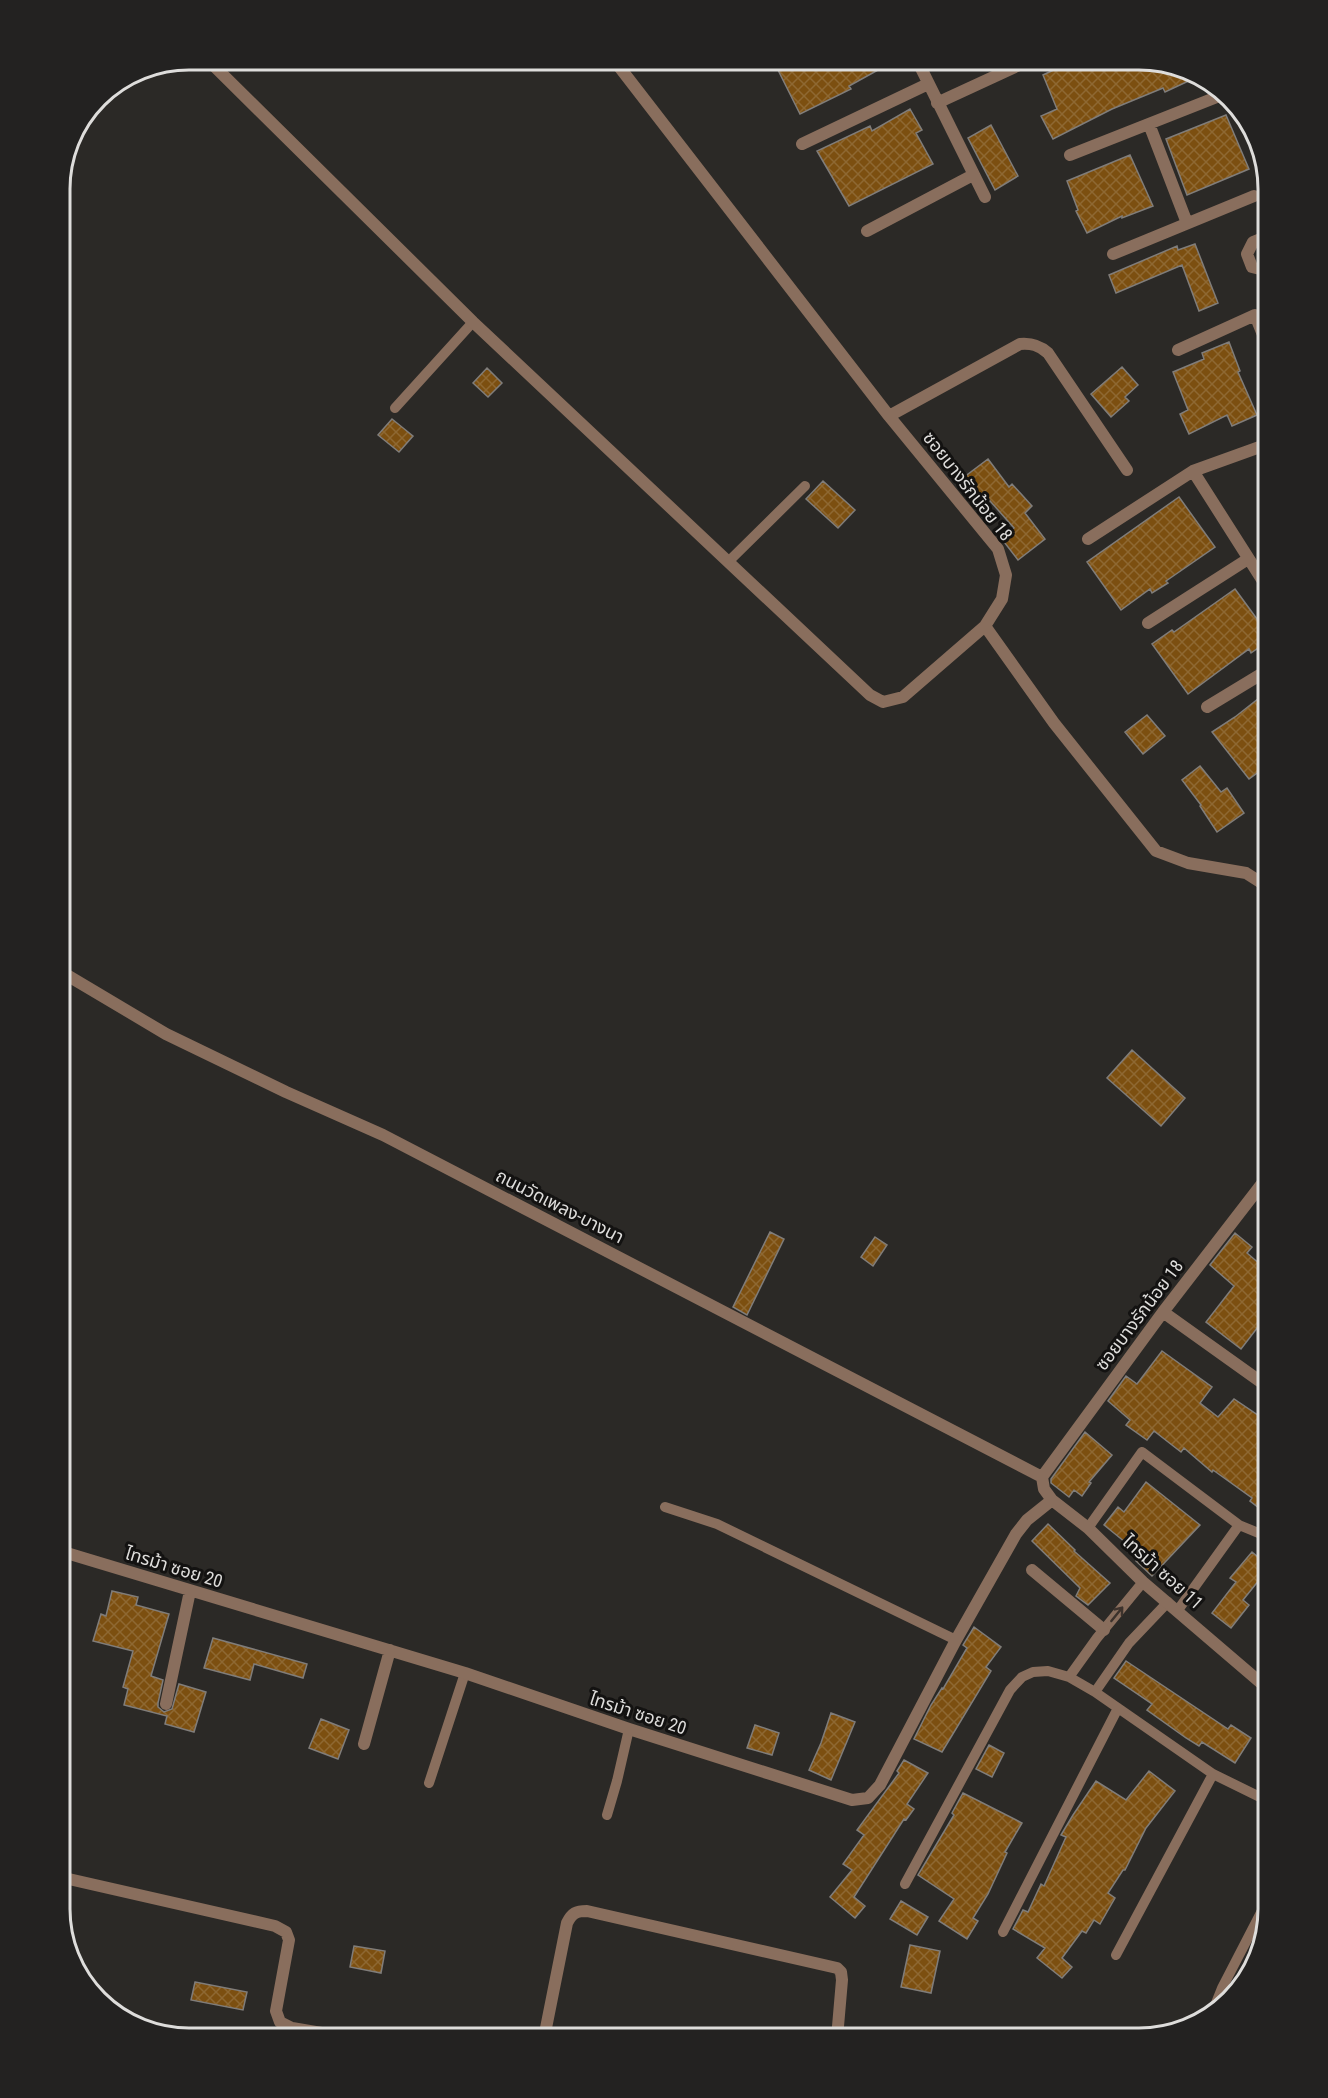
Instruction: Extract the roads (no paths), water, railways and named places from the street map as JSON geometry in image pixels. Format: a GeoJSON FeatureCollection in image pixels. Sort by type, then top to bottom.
{"type":"FeatureCollection","features":[{"type":"Feature","properties":{"kind":"street"},"geometry":{"type":"LineString","coordinates":[[219,71],[473,322],[728,562]]}},
{"type":"Feature","properties":{"kind":"street","name":"ซอยบางรักน้อย 18"},"geometry":{"type":"LineString","coordinates":[[622,71],[889,416],[998,549],[1006,575],[1002,599],[985,626],[903,697],[883,702],[870,695],[728,562]]}},
{"type":"Feature","properties":{"kind":"street"},"geometry":{"type":"LineString","coordinates":[[922,71],[985,197]]}},
{"type":"Feature","properties":{"kind":"street"},"geometry":{"type":"LineString","coordinates":[[938,103],[1008,71]]}},
{"type":"Feature","properties":{"kind":"street"},"geometry":{"type":"LineString","coordinates":[[802,144],[928,84]]}},
{"type":"Feature","properties":{"kind":"street"},"geometry":{"type":"LineString","coordinates":[[1070,155],[1214,98]]}},
{"type":"Feature","properties":{"kind":"street"},"geometry":{"type":"LineString","coordinates":[[1149,124],[1187,223]]}},
{"type":"Feature","properties":{"kind":"street"},"geometry":{"type":"LineString","coordinates":[[867,231],[974,175]]}},
{"type":"Feature","properties":{"kind":"street"},"geometry":{"type":"LineString","coordinates":[[1113,254],[1254,196]]}},
{"type":"Feature","properties":{"kind":"street"},"geometry":{"type":"LineString","coordinates":[[1258,240],[1252,242],[1247,254],[1252,267],[1258,268]]}},
{"type":"Feature","properties":{"kind":"street"},"geometry":{"type":"LineString","coordinates":[[1178,350],[1255,315],[1258,322]]}},
{"type":"Feature","properties":{"kind":"street"},"geometry":{"type":"LineString","coordinates":[[889,416],[1020,344],[1029,343],[1040,346],[1048,353],[1127,470]]}},
{"type":"Feature","properties":{"kind":"street"},"geometry":{"type":"LineString","coordinates":[[1088,539],[1193,471],[1258,448]]}},
{"type":"Feature","properties":{"kind":"street"},"geometry":{"type":"LineString","coordinates":[[1193,471],[1258,574]]}},
{"type":"Feature","properties":{"kind":"street"},"geometry":{"type":"LineString","coordinates":[[1148,623],[1248,559]]}},
{"type":"Feature","properties":{"kind":"street"},"geometry":{"type":"LineString","coordinates":[[985,626],[1054,723],[1156,851],[1188,863],[1246,873],[1258,881]]}},
{"type":"Feature","properties":{"kind":"street"},"geometry":{"type":"LineString","coordinates":[[1207,707],[1258,676]]}},
{"type":"Feature","properties":{"kind":"street","name":"ถนนวัดเพลง-บางนา"},"geometry":{"type":"LineString","coordinates":[[71,977],[166,1034],[286,1092],[383,1135],[1042,1477]]}},
{"type":"Feature","properties":{"kind":"street","name":"ซอยบางรักน้อย 18"},"geometry":{"type":"LineString","coordinates":[[1042,1477],[1163,1312],[1258,1190]]}},
{"type":"Feature","properties":{"kind":"street"},"geometry":{"type":"LineString","coordinates":[[1163,1312],[1258,1380]]}},
{"type":"Feature","properties":{"kind":"street","name":"ไทรม้า ซอย 11"},"geometry":{"type":"LineString","coordinates":[[1042,1477],[1044,1489],[1052,1500],[1088,1528],[1143,1582],[1258,1680]]}},
{"type":"Feature","properties":{"kind":"street","name":"ไทรม้า ซอย 20"},"geometry":{"type":"LineString","coordinates":[[70,1554],[465,1673],[629,1729],[852,1800],[868,1798],[880,1785],[956,1640],[1016,1534],[1027,1520],[1052,1500]]}},
{"type":"Feature","properties":{"kind":"street"},"geometry":{"type":"LineString","coordinates":[[1032,1570],[1104,1630]]}},
{"type":"Feature","properties":{"kind":"street"},"geometry":{"type":"LineString","coordinates":[[166,1704],[190,1591]]}},
{"type":"Feature","properties":{"kind":"street"},"geometry":{"type":"LineString","coordinates":[[364,1744],[390,1650]]}},
{"type":"Feature","properties":{"kind":"street"},"geometry":{"type":"LineString","coordinates":[[70,1879],[275,1926],[286,1932],[289,1940],[276,2011],[280,2022],[290,2027]]}},
{"type":"Feature","properties":{"kind":"street"},"geometry":{"type":"LineString","coordinates":[[546,2027],[567,1923],[577,1911],[587,1911],[837,1968],[841,1972],[842,1980],[838,2028]]}},
{"type":"Feature","properties":{"kind":"lane"},"geometry":{"type":"LineString","coordinates":[[395,408],[473,322]]}},
{"type":"Feature","properties":{"kind":"lane"},"geometry":{"type":"LineString","coordinates":[[728,562],[805,486]]}},
{"type":"Feature","properties":{"kind":"lane"},"geometry":{"type":"LineString","coordinates":[[1088,1528],[1142,1452],[1239,1525],[1258,1533]]}},
{"type":"Feature","properties":{"kind":"lane"},"geometry":{"type":"LineString","coordinates":[[665,1507],[717,1524],[956,1640]]}},
{"type":"Feature","properties":{"kind":"lane"},"geometry":{"type":"LineString","coordinates":[[1178,1610],[1239,1525]]}},
{"type":"Feature","properties":{"kind":"lane"},"geometry":{"type":"LineString","coordinates":[[1069,1677],[1143,1582]]}},
{"type":"Feature","properties":{"kind":"lane"},"geometry":{"type":"LineString","coordinates":[[1095,1692],[1129,1643],[1168,1602]]}},
{"type":"Feature","properties":{"kind":"lane"},"geometry":{"type":"LineString","coordinates":[[904,1884],[1010,1690],[1022,1677],[1033,1672],[1048,1671],[1069,1677],[1095,1692],[1213,1774],[1258,1796]]}},
{"type":"Feature","properties":{"kind":"lane"},"geometry":{"type":"LineString","coordinates":[[429,1783],[465,1673]]}},
{"type":"Feature","properties":{"kind":"lane"},"geometry":{"type":"LineString","coordinates":[[1003,1932],[1118,1708]]}},
{"type":"Feature","properties":{"kind":"lane"},"geometry":{"type":"LineString","coordinates":[[607,1815],[629,1729]]}},
{"type":"Feature","properties":{"kind":"lane"},"geometry":{"type":"LineString","coordinates":[[1116,1955],[1213,1774]]}},
{"type":"Feature","properties":{"kind":"lane"},"geometry":{"type":"LineString","coordinates":[[1227,1989],[1255,1927]]}}]}
